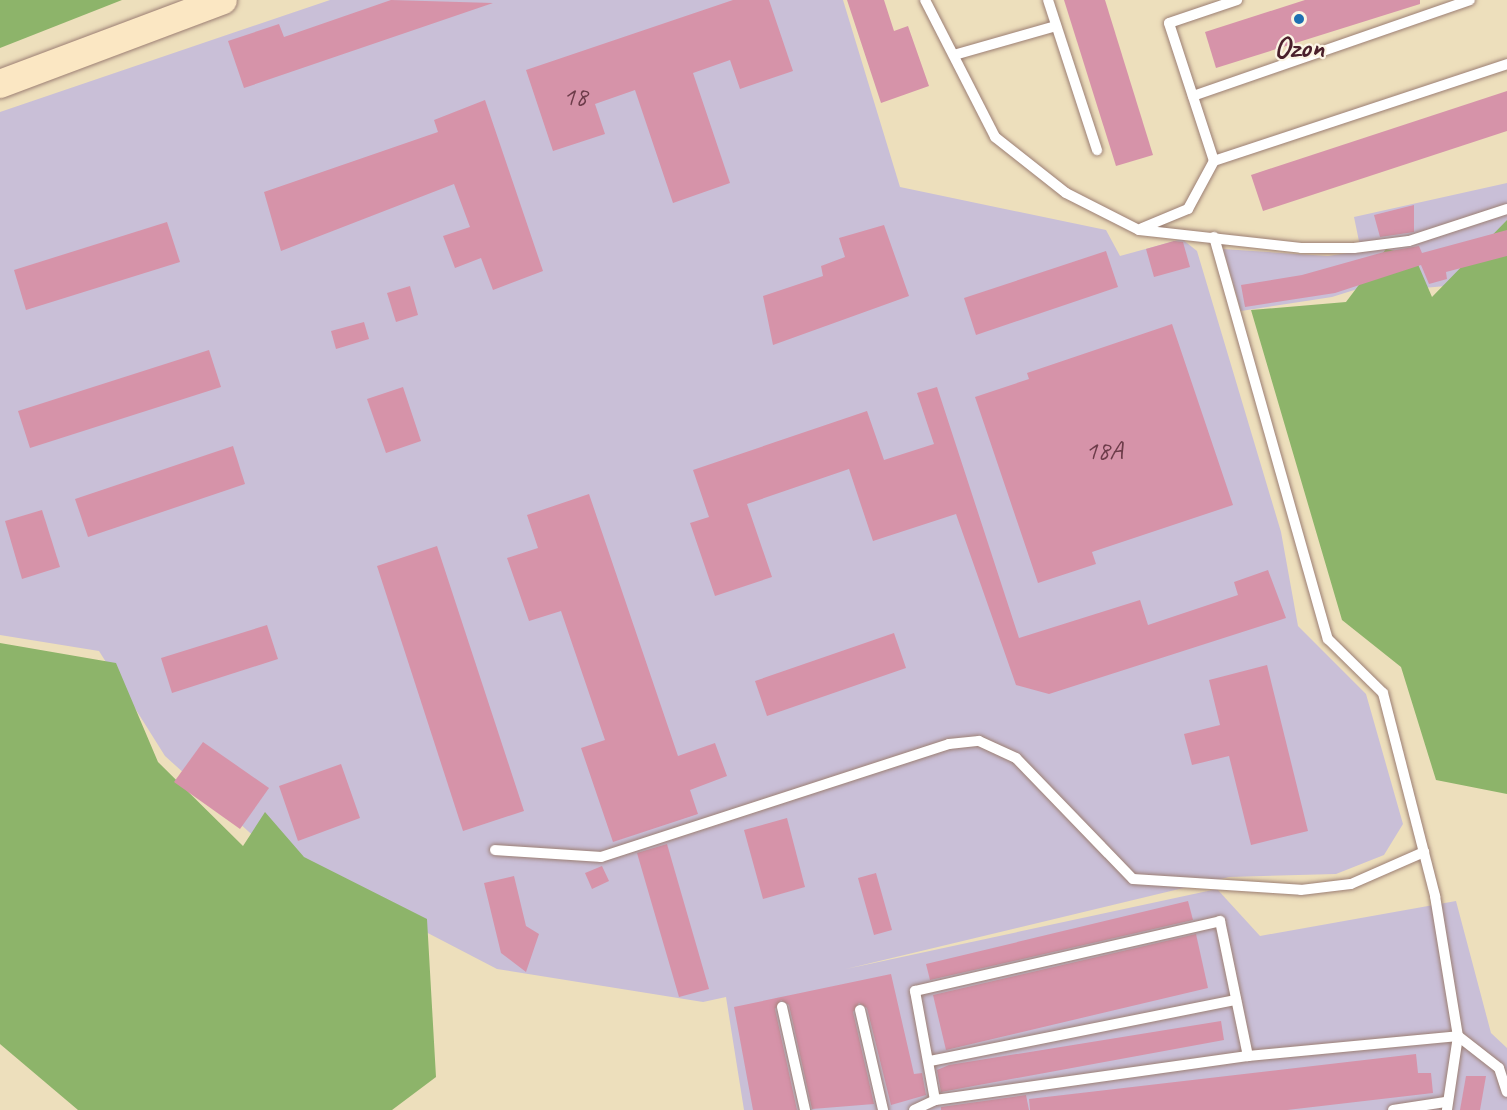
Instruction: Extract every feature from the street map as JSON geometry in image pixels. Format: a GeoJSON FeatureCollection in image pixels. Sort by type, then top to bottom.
{"type":"FeatureCollection","features":[{"type":"Feature","properties":{"kind":"street"},"geometry":{"type":"LineString","coordinates":[[0,84],[223,0]]}},
{"type":"Feature","properties":{"kind":"lane"},"geometry":{"type":"LineString","coordinates":[[925,0],[995,136],[1066,193],[1139,230],[1354,248],[1409,241],[1507,209]]}},
{"type":"Feature","properties":{"kind":"lane"},"geometry":{"type":"LineString","coordinates":[[1048,0],[1096,150]]}},
{"type":"Feature","properties":{"kind":"lane"},"geometry":{"type":"LineString","coordinates":[[1214,161],[1169,23],[1237,0]]}},
{"type":"Feature","properties":{"kind":"lane"},"geometry":{"type":"LineString","coordinates":[[1192,96],[1470,0]]}},
{"type":"Feature","properties":{"kind":"lane"},"geometry":{"type":"LineString","coordinates":[[954,55],[1056,26]]}},
{"type":"Feature","properties":{"kind":"lane"},"geometry":{"type":"LineString","coordinates":[[1139,230],[1188,209],[1214,161],[1507,64]]}},
{"type":"Feature","properties":{"kind":"lane"},"geometry":{"type":"LineString","coordinates":[[1214,237],[1328,639],[1383,693],[1424,852],[1458,1036],[1446,1106],[1393,1110]]}},
{"type":"Feature","properties":{"kind":"lane"},"geometry":{"type":"LineString","coordinates":[[495,850],[601,857],[949,744],[979,741],[1016,758],[1133,879],[1301,890],[1351,884],[1424,852]]}},
{"type":"Feature","properties":{"kind":"lane"},"geometry":{"type":"LineString","coordinates":[[935,1100],[930,1061],[915,991],[1220,921],[1248,1056]]}},
{"type":"Feature","properties":{"kind":"lane"},"geometry":{"type":"LineString","coordinates":[[930,1061],[1236,1000]]}},
{"type":"Feature","properties":{"kind":"lane"},"geometry":{"type":"LineString","coordinates":[[782,1007],[805,1110]]}},
{"type":"Feature","properties":{"kind":"lane"},"geometry":{"type":"LineString","coordinates":[[860,1010],[883,1110]]}},
{"type":"Feature","properties":{"kind":"lane"},"geometry":{"type":"LineString","coordinates":[[914,1110],[935,1100],[1248,1056],[1458,1036],[1499,1068],[1507,1092]]}},
{"type":"Feature","properties":{"kind":"shaded area"},"geometry":{"type":"Polygon","coordinates":[[[330,0],[843,0],[900,187],[1106,230],[1120,256],[1182,239],[1197,251],[1281,532],[1298,626],[1366,694],[1403,824],[1384,855],[1336,874],[1229,877],[846,969],[1217,889],[1260,936],[1456,901],[1491,1033],[1507,1048],[1507,1110],[744,1110],[726,997],[703,1002],[497,969],[270,851],[165,756],[99,651],[0,635],[0,112],[330,0]]]}},
{"type":"Feature","properties":{"kind":"shaded area"},"geometry":{"type":"Polygon","coordinates":[[[1507,183],[1507,263],[1458,285],[1423,288],[1415,271],[1332,297],[1241,311],[1223,249],[1328,256],[1361,251],[1354,217],[1507,183]]]}},
{"type":"Feature","properties":{"kind":"green space"},"geometry":{"type":"Polygon","coordinates":[[[0,0],[122,0],[0,48],[0,0]]]}},
{"type":"Feature","properties":{"kind":"green space"},"geometry":{"type":"Polygon","coordinates":[[[1507,220],[1507,794],[1436,780],[1401,667],[1342,620],[1251,310],[1346,302],[1386,249],[1414,255],[1432,297],[1507,220]]]}},
{"type":"Feature","properties":{"kind":"green space"},"geometry":{"type":"Polygon","coordinates":[[[0,643],[116,663],[158,762],[243,846],[265,812],[304,857],[427,919],[436,1077],[392,1110],[78,1110],[0,1044],[0,643]]]}},
{"type":"Feature","properties":{"kind":"building"},"geometry":{"type":"Polygon","coordinates":[[[391,0],[493,3],[244,88],[228,41],[279,24],[284,37],[391,0]]]}},
{"type":"Feature","properties":{"kind":"building"},"geometry":{"type":"Polygon","coordinates":[[[733,0],[769,0],[793,71],[740,89],[730,60],[693,73],[730,183],[673,203],[635,90],[595,104],[605,134],[553,151],[526,70],[733,0]]]}},
{"type":"Feature","properties":{"kind":"building"},"geometry":{"type":"Polygon","coordinates":[[[847,0],[884,0],[894,31],[908,26],[929,86],[881,103],[847,0]]]}},
{"type":"Feature","properties":{"kind":"building"},"geometry":{"type":"Polygon","coordinates":[[[1064,0],[1105,0],[1153,155],[1116,166],[1064,0]]]}},
{"type":"Feature","properties":{"kind":"building"},"geometry":{"type":"Polygon","coordinates":[[[1305,0],[1420,0],[1420,4],[1216,68],[1205,32],[1305,0]]]}},
{"type":"Feature","properties":{"kind":"building"},"geometry":{"type":"Polygon","coordinates":[[[1507,91],[1507,131],[1263,211],[1251,175],[1507,91]]]}},
{"type":"Feature","properties":{"kind":"building"},"geometry":{"type":"Polygon","coordinates":[[[485,100],[543,271],[493,290],[481,258],[455,268],[443,236],[470,227],[454,184],[281,251],[264,192],[438,132],[434,120],[485,100]]]}},
{"type":"Feature","properties":{"kind":"building"},"geometry":{"type":"Polygon","coordinates":[[[1414,205],[1414,232],[1380,237],[1374,215],[1414,205]]]}},
{"type":"Feature","properties":{"kind":"building"},"geometry":{"type":"Polygon","coordinates":[[[167,222],[180,262],[26,310],[14,270],[167,222]]]}},
{"type":"Feature","properties":{"kind":"building"},"geometry":{"type":"Polygon","coordinates":[[[884,225],[909,296],[773,345],[763,296],[823,276],[821,266],[845,257],[839,238],[884,225]]]}},
{"type":"Feature","properties":{"kind":"building"},"geometry":{"type":"Polygon","coordinates":[[[1507,230],[1507,256],[1446,272],[1447,279],[1429,284],[1421,265],[1335,293],[1245,307],[1241,285],[1302,275],[1384,252],[1419,246],[1422,253],[1507,230]]]}},
{"type":"Feature","properties":{"kind":"building"},"geometry":{"type":"Polygon","coordinates":[[[1174,241],[1183,242],[1190,267],[1154,277],[1146,249],[1174,241]]]}},
{"type":"Feature","properties":{"kind":"building"},"geometry":{"type":"Polygon","coordinates":[[[1106,251],[1118,287],[976,335],[964,298],[1106,251]]]}},
{"type":"Feature","properties":{"kind":"building"},"geometry":{"type":"Polygon","coordinates":[[[410,286],[418,315],[396,322],[387,293],[410,286]]]}},
{"type":"Feature","properties":{"kind":"building"},"geometry":{"type":"Polygon","coordinates":[[[364,322],[369,339],[336,349],[331,331],[364,322]]]}},
{"type":"Feature","properties":{"kind":"building"},"geometry":{"type":"Polygon","coordinates":[[[1172,324],[1233,505],[1092,552],[1096,564],[1038,583],[975,397],[1029,379],[1027,373],[1172,324]]]}},
{"type":"Feature","properties":{"kind":"building"},"geometry":{"type":"Polygon","coordinates":[[[209,350],[221,387],[30,448],[18,411],[209,350]]]}},
{"type":"Feature","properties":{"kind":"building"},"geometry":{"type":"Polygon","coordinates":[[[403,387],[421,441],[386,453],[367,399],[403,387]]]}},
{"type":"Feature","properties":{"kind":"building"},"geometry":{"type":"Polygon","coordinates":[[[937,387],[1019,638],[1140,600],[1148,625],[1238,595],[1234,582],[1268,570],[1286,618],[1049,694],[1016,685],[956,514],[873,541],[849,469],[747,504],[772,577],[715,596],[690,523],[709,517],[693,470],[867,411],[884,460],[934,444],[917,393],[937,387]]]}},
{"type":"Feature","properties":{"kind":"building"},"geometry":{"type":"Polygon","coordinates":[[[233,446],[245,484],[88,537],[75,499],[233,446]]]}},
{"type":"Feature","properties":{"kind":"building"},"geometry":{"type":"Polygon","coordinates":[[[589,494],[678,756],[715,743],[727,776],[690,790],[698,814],[613,842],[581,748],[605,740],[561,611],[529,621],[507,558],[538,548],[527,515],[589,494]]]}},
{"type":"Feature","properties":{"kind":"building"},"geometry":{"type":"Polygon","coordinates":[[[42,510],[60,567],[22,579],[5,521],[42,510]]]}},
{"type":"Feature","properties":{"kind":"building"},"geometry":{"type":"Polygon","coordinates":[[[437,546],[524,811],[463,831],[377,566],[437,546]]]}},
{"type":"Feature","properties":{"kind":"building"},"geometry":{"type":"Polygon","coordinates":[[[267,625],[278,659],[172,693],[161,658],[267,625]]]}},
{"type":"Feature","properties":{"kind":"building"},"geometry":{"type":"Polygon","coordinates":[[[894,633],[906,668],[767,716],[755,681],[894,633]]]}},
{"type":"Feature","properties":{"kind":"building"},"geometry":{"type":"Polygon","coordinates":[[[1267,665],[1308,831],[1251,845],[1229,756],[1192,765],[1184,734],[1220,725],[1209,680],[1267,665]]]}},
{"type":"Feature","properties":{"kind":"building"},"geometry":{"type":"Polygon","coordinates":[[[203,742],[269,788],[240,829],[174,782],[203,742]]]}},
{"type":"Feature","properties":{"kind":"building"},"geometry":{"type":"Polygon","coordinates":[[[341,764],[360,818],[298,841],[279,786],[341,764]]]}},
{"type":"Feature","properties":{"kind":"building"},"geometry":{"type":"Polygon","coordinates":[[[787,818],[805,887],[763,899],[744,830],[787,818]]]}},
{"type":"Feature","properties":{"kind":"building"},"geometry":{"type":"Polygon","coordinates":[[[667,844],[709,989],[679,997],[637,853],[667,844]]]}},
{"type":"Feature","properties":{"kind":"building"},"geometry":{"type":"Polygon","coordinates":[[[602,866],[609,881],[592,889],[585,873],[602,866]]]}},
{"type":"Feature","properties":{"kind":"building"},"geometry":{"type":"Polygon","coordinates":[[[876,873],[892,930],[874,935],[858,878],[876,873]]]}},
{"type":"Feature","properties":{"kind":"building"},"geometry":{"type":"Polygon","coordinates":[[[514,876],[526,926],[539,934],[526,972],[501,953],[484,883],[514,876]]]}},
{"type":"Feature","properties":{"kind":"building"},"geometry":{"type":"Polygon","coordinates":[[[1188,901],[1193,920],[930,980],[926,964],[1188,901]]]}},
{"type":"Feature","properties":{"kind":"building"},"geometry":{"type":"Polygon","coordinates":[[[1196,934],[1208,988],[946,1050],[933,995],[1196,934]]]}},
{"type":"Feature","properties":{"kind":"building"},"geometry":{"type":"Polygon","coordinates":[[[891,974],[914,1074],[922,1073],[926,1095],[891,1105],[867,1008],[859,1003],[853,1012],[874,1104],[812,1109],[789,1005],[781,1000],[775,1009],[797,1110],[753,1110],[734,1007],[891,974]]]}},
{"type":"Feature","properties":{"kind":"building"},"geometry":{"type":"Polygon","coordinates":[[[1221,1021],[1224,1040],[941,1092],[937,1070],[949,1065],[1221,1021]]]}},
{"type":"Feature","properties":{"kind":"building"},"geometry":{"type":"Polygon","coordinates":[[[1416,1054],[1418,1073],[1431,1073],[1433,1093],[1287,1110],[1030,1110],[1029,1099],[1416,1054]]]}},
{"type":"Feature","properties":{"kind":"building"},"geometry":{"type":"Polygon","coordinates":[[[1466,1076],[1486,1076],[1480,1110],[1460,1110],[1466,1076]]]}},
{"type":"Feature","properties":{"kind":"building"},"geometry":{"type":"Polygon","coordinates":[[[1026,1095],[1029,1110],[941,1110],[941,1107],[1026,1095]]]}},
{"type":"Feature","properties":{"kind":"place","name":"Ozon"},"geometry":{"type":"Point","coordinates":[1299,19]}}]}
